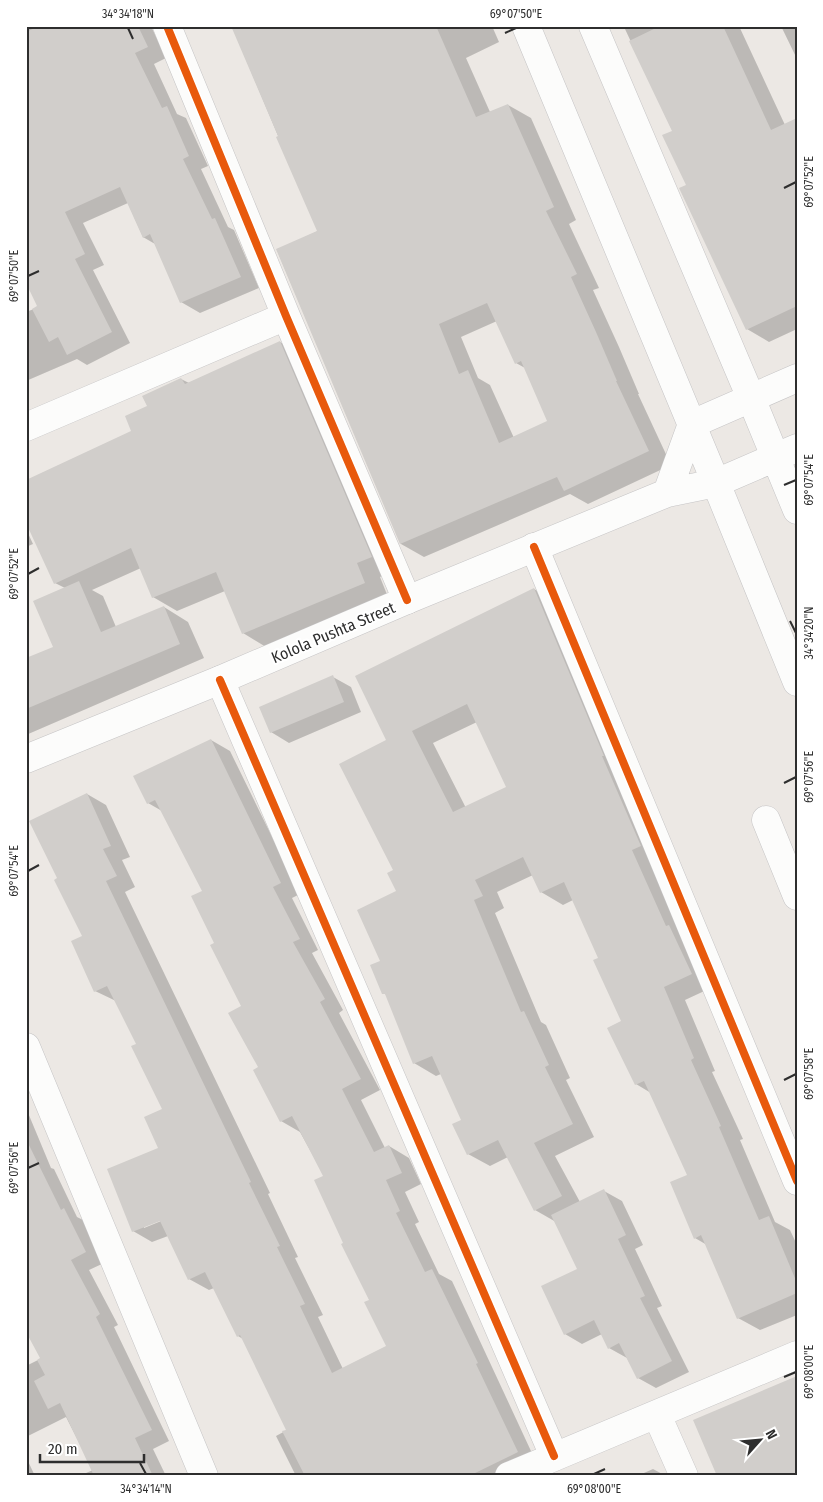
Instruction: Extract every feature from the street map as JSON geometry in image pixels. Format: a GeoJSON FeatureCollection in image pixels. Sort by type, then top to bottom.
{"type":"FeatureCollection","features":[{"type":"Feature","properties":{"kind":"street"},"geometry":{"type":"LineString","coordinates":[[167,26],[286,316],[407,600]]}},
{"type":"Feature","properties":{"kind":"street"},"geometry":{"type":"LineString","coordinates":[[526,26],[797,682]]}},
{"type":"Feature","properties":{"kind":"street"},"geometry":{"type":"LineString","coordinates":[[593,26],[751,398],[786,452],[797,510]]}},
{"type":"Feature","properties":{"kind":"street"},"geometry":{"type":"LineString","coordinates":[[26,427],[286,316]]}},
{"type":"Feature","properties":{"kind":"street"},"geometry":{"type":"LineString","coordinates":[[667,494],[692,424],[797,378]]}},
{"type":"Feature","properties":{"kind":"street","name":"Kolola Pushta Street"},"geometry":{"type":"LineString","coordinates":[[26,759],[220,680],[534,547],[667,494],[716,483],[786,452]]}},
{"type":"Feature","properties":{"kind":"street"},"geometry":{"type":"LineString","coordinates":[[534,547],[797,1182]]}},
{"type":"Feature","properties":{"kind":"street"},"geometry":{"type":"LineString","coordinates":[[220,680],[554,1456]]}},
{"type":"Feature","properties":{"kind":"street"},"geometry":{"type":"LineString","coordinates":[[766,820],[797,896]]}},
{"type":"Feature","properties":{"kind":"street"},"geometry":{"type":"LineString","coordinates":[[26,1047],[204,1476]]}},
{"type":"Feature","properties":{"kind":"street"},"geometry":{"type":"LineString","coordinates":[[509,1476],[797,1355]]}},
{"type":"Feature","properties":{"kind":"street"},"geometry":{"type":"LineString","coordinates":[[657,1414],[684,1476]]}},
{"type":"Feature","properties":{"kind":"building"},"geometry":{"type":"Polygon","coordinates":[[[39,26],[138,26],[148,47],[135,53],[162,108],[167,106],[189,156],[183,159],[212,219],[215,218],[241,277],[180,303],[150,234],[143,238],[120,187],[65,212],[85,254],[75,259],[112,332],[67,355],[58,337],[49,342],[32,309],[37,306],[26,283],[26,32],[39,26]]]}},
{"type":"Feature","properties":{"kind":"building"},"geometry":{"type":"Polygon","coordinates":[[[231,26],[436,26],[476,117],[508,104],[554,207],[546,211],[577,274],[571,277],[649,451],[564,491],[557,477],[400,544],[276,249],[317,231],[276,137],[278,136],[231,26]],[[487,303],[439,324],[459,374],[468,370],[499,443],[547,421],[521,361],[515,364],[487,303]]]}},
{"type":"Feature","properties":{"kind":"building"},"geometry":{"type":"Polygon","coordinates":[[[660,26],[723,26],[771,130],[797,118],[797,306],[746,330],[679,188],[686,185],[662,135],[672,131],[629,41],[660,26]]]}},
{"type":"Feature","properties":{"kind":"building"},"geometry":{"type":"Polygon","coordinates":[[[280,341],[372,557],[357,563],[365,583],[242,634],[216,572],[152,598],[131,548],[54,584],[26,523],[26,480],[131,431],[125,416],[147,406],[142,396],[181,378],[185,384],[280,341]]]}},
{"type":"Feature","properties":{"kind":"building"},"geometry":{"type":"Polygon","coordinates":[[[79,581],[101,632],[164,606],[180,644],[26,709],[26,658],[53,647],[33,601],[79,581]]]}},
{"type":"Feature","properties":{"kind":"building"},"geometry":{"type":"Polygon","coordinates":[[[534,588],[604,756],[602,756],[641,846],[632,850],[666,926],[669,925],[692,974],[664,987],[694,1058],[691,1060],[721,1126],[719,1127],[759,1220],[769,1216],[797,1283],[797,1293],[737,1319],[701,1235],[694,1239],[670,1182],[687,1175],[644,1081],[635,1085],[607,1028],[621,1021],[593,960],[598,958],[564,882],[540,893],[523,857],[475,880],[483,896],[474,900],[521,1012],[524,1011],[549,1065],[545,1067],[573,1124],[534,1143],[562,1196],[534,1211],[498,1140],[467,1155],[452,1124],[461,1120],[432,1056],[413,1064],[385,994],[382,994],[370,965],[380,961],[357,910],[396,891],[387,873],[393,870],[339,764],[386,740],[355,676],[534,588]],[[467,704],[412,731],[453,812],[506,787],[467,704]]]}},
{"type":"Feature","properties":{"kind":"building"},"geometry":{"type":"Polygon","coordinates":[[[333,675],[344,702],[270,733],[259,707],[333,675]]]}},
{"type":"Feature","properties":{"kind":"building"},"geometry":{"type":"Polygon","coordinates":[[[211,739],[281,883],[273,887],[300,939],[293,942],[325,999],[320,1002],[361,1079],[342,1089],[374,1152],[389,1145],[402,1173],[386,1180],[400,1211],[396,1213],[425,1272],[432,1269],[478,1363],[476,1364],[518,1452],[469,1476],[305,1476],[282,1431],[286,1430],[240,1335],[237,1337],[205,1272],[188,1280],[160,1221],[132,1232],[107,1169],[158,1148],[144,1117],[162,1109],[131,1046],[136,1044],[107,986],[94,992],[71,941],[82,936],[54,880],[57,878],[29,821],[87,793],[111,846],[103,849],[117,876],[106,881],[251,1182],[249,1183],[280,1246],[277,1247],[305,1304],[300,1306],[332,1373],[386,1346],[364,1302],[369,1300],[341,1244],[343,1243],[314,1180],[323,1176],[292,1116],[280,1122],[253,1070],[258,1067],[228,1013],[241,1006],[210,945],[214,943],[191,896],[202,891],[155,800],[147,804],[133,776],[211,739]]]}},
{"type":"Feature","properties":{"kind":"building"},"geometry":{"type":"Polygon","coordinates":[[[26,1139],[61,1210],[64,1208],[86,1252],[71,1260],[100,1314],[96,1317],[152,1430],[135,1438],[153,1476],[94,1476],[60,1403],[48,1409],[34,1381],[45,1375],[37,1360],[40,1358],[26,1332],[26,1139]]]}},
{"type":"Feature","properties":{"kind":"building"},"geometry":{"type":"Polygon","coordinates":[[[604,1189],[626,1235],[618,1239],[645,1296],[640,1298],[672,1361],[637,1379],[619,1343],[608,1349],[594,1320],[564,1335],[541,1286],[577,1269],[551,1215],[604,1189]]]}},
{"type":"Feature","properties":{"kind":"building"},"geometry":{"type":"Polygon","coordinates":[[[797,1376],[797,1476],[717,1476],[693,1420],[797,1376]]]}},
{"type":"Feature","properties":{"kind":"cycle path"},"geometry":{"type":"LineString","coordinates":[[167,26],[286,316],[407,600]]}},
{"type":"Feature","properties":{"kind":"cycle path"},"geometry":{"type":"LineString","coordinates":[[534,547],[797,1181]]}},
{"type":"Feature","properties":{"kind":"cycle path"},"geometry":{"type":"LineString","coordinates":[[220,680],[554,1456]]}}]}
